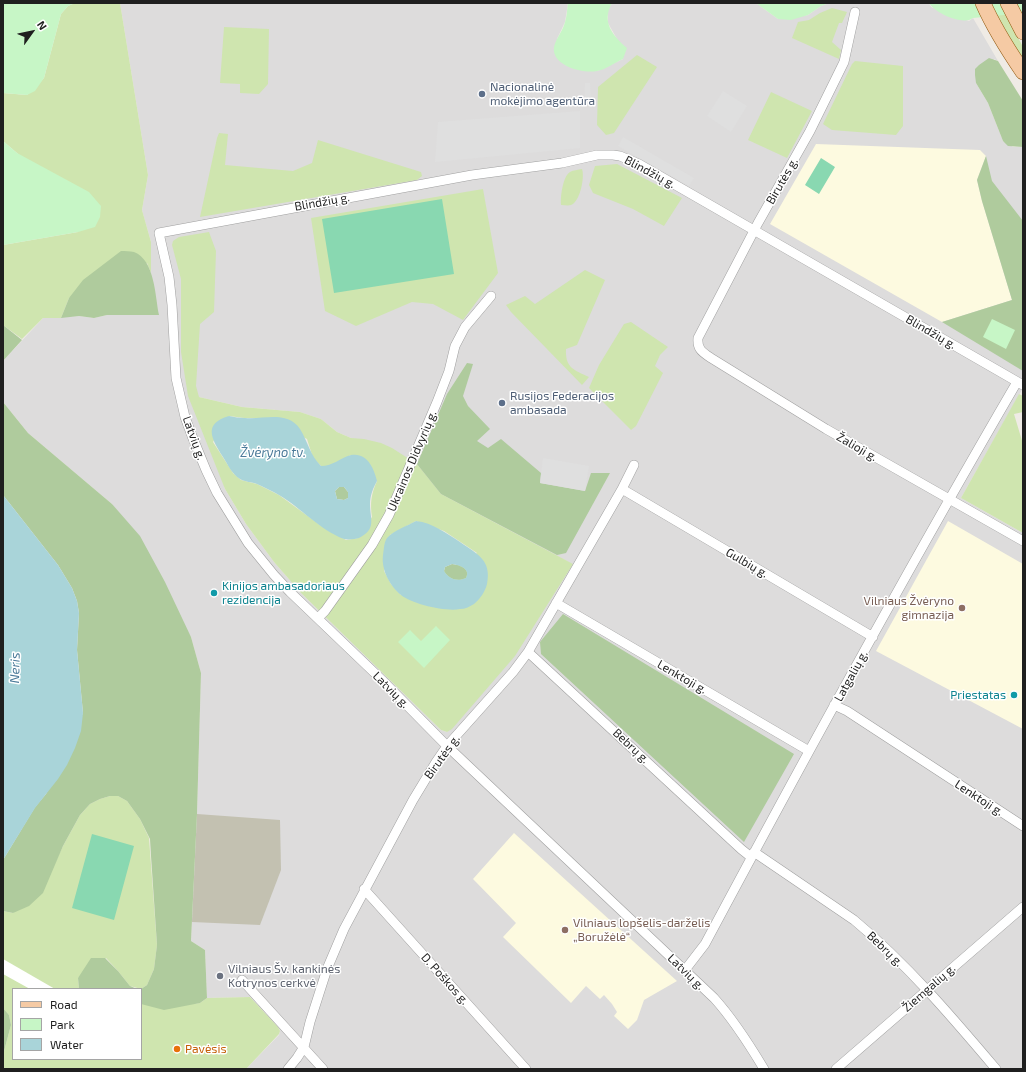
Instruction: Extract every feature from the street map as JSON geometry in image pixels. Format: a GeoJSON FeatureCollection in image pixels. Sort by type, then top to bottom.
{"type":"FeatureCollection","features":[{"type":"Feature","properties":{"kind":"main road"},"geometry":{"type":"LineString","coordinates":[[984,3],[993,24],[1023,72]]}},
{"type":"Feature","properties":{"kind":"main road"},"geometry":{"type":"LineString","coordinates":[[1008,3],[1023,32]]}},
{"type":"Feature","properties":{"kind":"street","name":"Birutės g."},"geometry":{"type":"LineString","coordinates":[[698,345],[698,338],[754,231],[810,131],[844,62],[855,12]]}},
{"type":"Feature","properties":{"kind":"street","name":"Blindžių g."},"geometry":{"type":"LineString","coordinates":[[159,233],[472,175],[562,163],[597,155],[613,155],[638,164],[1020,384]]}},
{"type":"Feature","properties":{"kind":"street","name":"Latvių g."},"geometry":{"type":"LineString","coordinates":[[159,233],[169,277],[172,305],[174,362],[180,397],[192,436],[203,463],[217,492],[248,543],[274,575],[447,746],[685,970],[727,1012],[764,1069]]}},
{"type":"Feature","properties":{"kind":"street","name":"Ukrainos Didvyrių g."},"geometry":{"type":"LineString","coordinates":[[318,618],[325,612],[372,545],[389,515],[440,396],[449,371],[455,346],[465,327],[491,296]]}},
{"type":"Feature","properties":{"kind":"street","name":"Žalioji g."},"geometry":{"type":"LineString","coordinates":[[698,345],[702,352],[706,355],[826,429],[1023,541]]}},
{"type":"Feature","properties":{"kind":"street","name":"Latgalių g."},"geometry":{"type":"LineString","coordinates":[[685,970],[705,944],[834,705],[949,499],[1020,384]]}},
{"type":"Feature","properties":{"kind":"street","name":"Birutės g."},"geometry":{"type":"LineString","coordinates":[[288,1069],[304,1047],[310,1022],[327,969],[344,930],[364,889],[413,800],[447,746],[513,672],[528,652],[622,489],[634,465]]}},
{"type":"Feature","properties":{"kind":"street","name":"Gulbių g."},"geometry":{"type":"LineString","coordinates":[[622,489],[873,637]]}},
{"type":"Feature","properties":{"kind":"street","name":"Lenktoji g."},"geometry":{"type":"LineString","coordinates":[[556,603],[809,751]]}},
{"type":"Feature","properties":{"kind":"street","name":"Bebrų g."},"geometry":{"type":"LineString","coordinates":[[528,652],[735,843],[854,920],[884,947],[926,990],[996,1069]]}},
{"type":"Feature","properties":{"kind":"street","name":"Lenktoji g."},"geometry":{"type":"LineString","coordinates":[[834,705],[847,711],[1023,826]]}},
{"type":"Feature","properties":{"kind":"street","name":"D. Poškos g."},"geometry":{"type":"LineString","coordinates":[[364,889],[526,1069]]}},
{"type":"Feature","properties":{"kind":"street","name":"Žiemgalių g."},"geometry":{"type":"LineString","coordinates":[[836,1069],[1023,907]]}},
{"type":"Feature","properties":{"kind":"street"},"geometry":{"type":"LineString","coordinates":[[242,980],[323,1069]]}},
{"type":"Feature","properties":{"kind":"shaded area"},"geometry":{"type":"Polygon","coordinates":[[[120,3],[568,3],[565,22],[557,39],[584,70],[597,71],[623,59],[617,39],[608,23],[608,10],[612,3],[756,3],[778,19],[808,15],[821,6],[829,3],[929,3],[931,7],[969,21],[973,18],[998,61],[994,59],[976,83],[988,103],[1003,141],[1013,147],[1023,147],[1023,388],[961,498],[1023,533],[1023,1069],[246,1069],[279,1035],[280,1031],[250,997],[207,998],[205,950],[191,941],[197,814],[201,673],[191,637],[112,504],[28,433],[3,402],[3,361],[43,318],[79,316],[94,318],[107,315],[158,314],[151,273],[151,242],[142,210],[148,175],[120,3]],[[199,397],[225,489],[246,524],[274,562],[301,593],[441,730],[447,732],[572,564],[441,494],[351,438],[337,432],[321,419],[300,412],[242,407],[199,397]]]}},
{"type":"Feature","properties":{"kind":"shaded area"},"geometry":{"type":"Polygon","coordinates":[[[585,83],[590,83],[591,105],[584,106],[585,83]]]}},
{"type":"Feature","properties":{"kind":"shaded area"},"geometry":{"type":"Polygon","coordinates":[[[723,91],[747,106],[731,132],[707,116],[723,91]]]}},
{"type":"Feature","properties":{"kind":"shaded area"},"geometry":{"type":"Polygon","coordinates":[[[580,111],[580,148],[435,162],[438,122],[580,111]]]}},
{"type":"Feature","properties":{"kind":"shaded area"},"geometry":{"type":"Polygon","coordinates":[[[623,137],[694,178],[689,186],[618,146],[623,137]]]}},
{"type":"Feature","properties":{"kind":"shaded area"},"geometry":{"type":"Polygon","coordinates":[[[816,144],[980,150],[986,156],[977,180],[1012,300],[942,322],[770,224],[816,144]]]}},
{"type":"Feature","properties":{"kind":"shaded area"},"geometry":{"type":"Polygon","coordinates":[[[543,458],[589,466],[585,491],[540,483],[543,458]]]}},
{"type":"Feature","properties":{"kind":"shaded area","name":"Vilniaus Žvėryno gimnazija"},"geometry":{"type":"Polygon","coordinates":[[[948,521],[1023,564],[1023,729],[876,651],[948,521]]]}},
{"type":"Feature","properties":{"kind":"shaded area"},"geometry":{"type":"Polygon","coordinates":[[[197,814],[280,820],[281,870],[260,925],[192,922],[197,814]]]}},
{"type":"Feature","properties":{"kind":"shaded area","name":"Vilniaus lopšelis-darželis „Boružėlė“"},"geometry":{"type":"Polygon","coordinates":[[[514,833],[677,981],[644,1000],[637,1020],[628,1029],[614,1016],[617,1012],[604,995],[600,999],[586,986],[571,1003],[503,937],[516,923],[473,879],[514,833]]]}},
{"type":"Feature","properties":{"kind":"green space"},"geometry":{"type":"Polygon","coordinates":[[[3,3],[75,3],[68,6],[61,14],[44,78],[35,91],[27,95],[3,93],[3,3]]]}},
{"type":"Feature","properties":{"kind":"green space"},"geometry":{"type":"Polygon","coordinates":[[[75,3],[120,3],[148,175],[142,210],[151,242],[151,273],[147,263],[69,298],[61,318],[43,318],[22,339],[3,325],[3,245],[78,232],[17,153],[3,141],[3,93],[27,95],[44,78],[61,14],[68,6],[75,3]]]}},
{"type":"Feature","properties":{"kind":"green space"},"geometry":{"type":"Polygon","coordinates":[[[568,3],[612,3],[609,10],[608,22],[617,39],[627,48],[623,59],[603,69],[591,72],[577,70],[563,64],[558,59],[554,54],[554,47],[564,25],[568,3]]]}},
{"type":"Feature","properties":{"kind":"green space"},"geometry":{"type":"Polygon","coordinates":[[[756,3],[829,3],[821,6],[808,15],[791,20],[778,19],[756,3]]]}},
{"type":"Feature","properties":{"kind":"green space"},"geometry":{"type":"Polygon","coordinates":[[[929,3],[1023,3],[1023,13],[963,20],[950,17],[937,11],[929,3]]]}},
{"type":"Feature","properties":{"kind":"green space"},"geometry":{"type":"Polygon","coordinates":[[[1000,3],[1023,47],[1023,61],[997,15],[1000,3]]]}},
{"type":"Feature","properties":{"kind":"green space"},"geometry":{"type":"Polygon","coordinates":[[[832,8],[847,12],[842,23],[839,23],[832,42],[841,50],[839,59],[792,38],[798,22],[809,20],[832,8]]]}},
{"type":"Feature","properties":{"kind":"green space"},"geometry":{"type":"Polygon","coordinates":[[[224,27],[269,29],[268,84],[259,94],[240,93],[240,84],[220,83],[224,27]]]}},
{"type":"Feature","properties":{"kind":"green space"},"geometry":{"type":"Polygon","coordinates":[[[637,55],[657,67],[614,133],[606,135],[597,125],[598,87],[637,55]]]}},
{"type":"Feature","properties":{"kind":"green space"},"geometry":{"type":"Polygon","coordinates":[[[989,58],[998,61],[1023,101],[1023,147],[1008,146],[1003,141],[988,103],[976,83],[975,69],[989,58]]]}},
{"type":"Feature","properties":{"kind":"green space"},"geometry":{"type":"Polygon","coordinates":[[[855,61],[903,66],[903,126],[896,135],[832,130],[823,124],[852,64],[855,61]]]}},
{"type":"Feature","properties":{"kind":"green space"},"geometry":{"type":"Polygon","coordinates":[[[771,92],[812,111],[787,158],[748,140],[771,92]]]}},
{"type":"Feature","properties":{"kind":"green space"},"geometry":{"type":"Polygon","coordinates":[[[219,133],[228,134],[225,165],[293,171],[312,163],[318,140],[421,172],[422,176],[417,180],[200,217],[219,133]]]}},
{"type":"Feature","properties":{"kind":"green space"},"geometry":{"type":"Polygon","coordinates":[[[3,141],[17,153],[89,192],[101,206],[100,217],[95,227],[78,232],[3,245],[3,141]]]}},
{"type":"Feature","properties":{"kind":"green space"},"geometry":{"type":"Polygon","coordinates":[[[986,156],[992,181],[1023,221],[1023,371],[942,322],[1012,300],[977,180],[986,156]]]}},
{"type":"Feature","properties":{"kind":"green space"},"geometry":{"type":"Polygon","coordinates":[[[821,158],[835,167],[819,194],[805,185],[821,158]]]}},
{"type":"Feature","properties":{"kind":"green space"},"geometry":{"type":"Polygon","coordinates":[[[617,164],[682,198],[664,226],[633,209],[593,193],[589,185],[595,166],[617,164]]]}},
{"type":"Feature","properties":{"kind":"green space"},"geometry":{"type":"Polygon","coordinates":[[[582,169],[583,178],[577,199],[571,205],[561,205],[564,182],[568,174],[571,171],[582,169]]]}},
{"type":"Feature","properties":{"kind":"green space"},"geometry":{"type":"Polygon","coordinates":[[[483,189],[498,273],[463,320],[433,304],[412,302],[356,326],[325,311],[311,218],[483,189]]]}},
{"type":"Feature","properties":{"kind":"green space"},"geometry":{"type":"Polygon","coordinates":[[[442,199],[454,274],[334,293],[322,219],[442,199]]]}},
{"type":"Feature","properties":{"kind":"green space"},"geometry":{"type":"Polygon","coordinates":[[[209,232],[216,251],[214,312],[200,324],[196,386],[199,397],[242,407],[300,412],[321,419],[337,432],[351,438],[381,443],[392,448],[417,464],[441,494],[573,564],[515,656],[452,729],[447,732],[441,730],[301,593],[274,562],[246,524],[225,489],[188,396],[181,352],[181,279],[172,245],[173,241],[179,237],[209,232]],[[229,416],[213,442],[233,473],[241,480],[257,484],[279,495],[320,525],[346,540],[358,538],[372,517],[371,508],[373,490],[377,481],[351,455],[329,466],[321,466],[313,458],[307,439],[261,418],[229,416]],[[416,521],[390,535],[384,571],[391,584],[401,595],[477,553],[444,531],[416,521]]]}},
{"type":"Feature","properties":{"kind":"green space"},"geometry":{"type":"Polygon","coordinates":[[[121,251],[134,252],[141,256],[146,263],[153,279],[159,315],[107,315],[94,318],[79,316],[61,318],[69,298],[83,280],[121,251]]]}},
{"type":"Feature","properties":{"kind":"green space"},"geometry":{"type":"Polygon","coordinates":[[[585,270],[605,280],[577,345],[566,349],[567,360],[572,368],[589,377],[582,385],[506,305],[525,296],[535,304],[585,270]]]}},
{"type":"Feature","properties":{"kind":"green space"},"geometry":{"type":"Polygon","coordinates":[[[992,319],[1015,330],[1006,349],[983,337],[992,319]]]}},
{"type":"Feature","properties":{"kind":"green space"},"geometry":{"type":"Polygon","coordinates":[[[631,322],[668,347],[660,355],[655,366],[663,373],[636,426],[631,430],[589,388],[599,365],[624,324],[631,322]]]}},
{"type":"Feature","properties":{"kind":"green space"},"geometry":{"type":"Polygon","coordinates":[[[3,325],[22,340],[3,361],[3,325]]]}},
{"type":"Feature","properties":{"kind":"green space"},"geometry":{"type":"Polygon","coordinates":[[[467,363],[473,364],[463,396],[468,406],[490,429],[477,441],[488,448],[501,439],[541,473],[540,483],[585,491],[591,473],[610,473],[566,553],[557,555],[441,494],[417,464],[447,394],[467,363]]]}},
{"type":"Feature","properties":{"kind":"green space"},"geometry":{"type":"Polygon","coordinates":[[[1019,394],[1023,396],[1023,412],[1014,414],[1023,444],[1023,533],[961,498],[1019,394]]]}},
{"type":"Feature","properties":{"kind":"green space"},"geometry":{"type":"Polygon","coordinates":[[[3,402],[28,433],[112,504],[140,536],[165,582],[191,637],[201,673],[197,814],[191,941],[205,950],[207,998],[200,1003],[164,1010],[142,1004],[142,988],[147,985],[154,969],[157,945],[150,839],[140,819],[127,801],[118,796],[110,796],[90,804],[80,815],[63,846],[43,893],[29,906],[13,913],[3,911],[3,860],[35,807],[46,794],[83,713],[77,650],[79,613],[77,601],[72,588],[58,565],[3,495],[3,402]]]}},
{"type":"Feature","properties":{"kind":"green space"},"geometry":{"type":"Polygon","coordinates":[[[339,487],[344,487],[348,492],[348,498],[344,500],[337,499],[335,491],[339,487]]]}},
{"type":"Feature","properties":{"kind":"green space"},"geometry":{"type":"Polygon","coordinates":[[[452,564],[461,566],[466,570],[466,578],[456,580],[446,574],[444,571],[445,567],[452,564]]]}},
{"type":"Feature","properties":{"kind":"green space"},"geometry":{"type":"Polygon","coordinates":[[[563,614],[794,754],[744,842],[541,654],[540,642],[563,614]]]}},
{"type":"Feature","properties":{"kind":"green space"},"geometry":{"type":"Polygon","coordinates":[[[436,626],[450,640],[424,668],[398,642],[410,630],[421,641],[436,626]]]}},
{"type":"Feature","properties":{"kind":"green space"},"geometry":{"type":"Polygon","coordinates":[[[110,796],[118,796],[127,801],[140,819],[149,838],[157,945],[154,969],[147,985],[142,988],[130,986],[106,958],[78,978],[79,988],[12,988],[12,1060],[142,1060],[142,1004],[191,1004],[200,1003],[207,998],[250,997],[280,1031],[279,1034],[246,1069],[3,1069],[3,1055],[11,1025],[9,1015],[3,1008],[3,911],[13,913],[53,867],[80,815],[90,804],[110,796]]]}},
{"type":"Feature","properties":{"kind":"green space"},"geometry":{"type":"Polygon","coordinates":[[[92,834],[134,846],[114,920],[72,908],[92,834]]]}},
{"type":"Feature","properties":{"kind":"green space"},"geometry":{"type":"Polygon","coordinates":[[[91,958],[105,958],[130,986],[135,988],[79,988],[78,978],[91,958]]]}},
{"type":"Feature","properties":{"kind":"green space"},"geometry":{"type":"Polygon","coordinates":[[[3,1008],[9,1015],[11,1025],[3,1055],[3,1008]]]}},
{"type":"Feature","properties":{"kind":"water","name":"Žvėryno tv."},"geometry":{"type":"Polygon","coordinates":[[[229,416],[239,418],[274,417],[282,418],[295,423],[300,429],[317,462],[321,466],[329,465],[351,455],[357,455],[365,458],[372,466],[377,481],[373,489],[370,504],[371,523],[365,535],[359,538],[344,539],[335,535],[279,495],[257,484],[244,481],[237,477],[228,466],[213,438],[212,428],[215,423],[229,416]],[[339,487],[335,491],[337,499],[344,500],[348,498],[348,492],[344,487],[339,487]]]}},
{"type":"Feature","properties":{"kind":"water","name":"Neris"},"geometry":{"type":"Polygon","coordinates":[[[3,495],[58,565],[72,588],[77,601],[79,613],[77,650],[83,713],[81,731],[67,765],[35,808],[3,860],[3,495]]]}},
{"type":"Feature","properties":{"kind":"water"},"geometry":{"type":"Polygon","coordinates":[[[416,521],[428,524],[450,535],[482,558],[487,569],[487,584],[482,595],[474,604],[465,608],[454,610],[438,608],[421,604],[406,598],[393,587],[383,566],[385,542],[393,533],[416,521]],[[452,564],[445,567],[444,571],[446,574],[456,580],[466,578],[466,570],[461,566],[452,564]]]}},
{"type":"Feature","properties":{"kind":"pier"},"geometry":{"type":"Polygon","coordinates":[[[3,959],[53,988],[28,988],[3,974],[3,959]]]}},
{"type":"Feature","properties":{"kind":"place","name":"Nacionalinė mokėjimo agentūra"},"geometry":{"type":"Point","coordinates":[482,94]}},
{"type":"Feature","properties":{"kind":"place","name":"Rusijos Federacijos ambasada"},"geometry":{"type":"Point","coordinates":[502,403]}},
{"type":"Feature","properties":{"kind":"place","name":"Kinijos ambasadoriaus rezidencija"},"geometry":{"type":"Point","coordinates":[214,593]}},
{"type":"Feature","properties":{"kind":"place","name":"Vilniaus Žvėryno gimnazija"},"geometry":{"type":"Point","coordinates":[962,608]}},
{"type":"Feature","properties":{"kind":"place","name":"Priestatas"},"geometry":{"type":"Point","coordinates":[1014,695]}},
{"type":"Feature","properties":{"kind":"place","name":"Vilniaus lopšelis-darželis „Boružėlė“"},"geometry":{"type":"Point","coordinates":[565,930]}},
{"type":"Feature","properties":{"kind":"place","name":"Vilniaus Šv. kankinės Kotrynos cerkvė"},"geometry":{"type":"Point","coordinates":[220,976]}},
{"type":"Feature","properties":{"kind":"place","name":"Pavėsis"},"geometry":{"type":"Point","coordinates":[177,1049]}}]}
